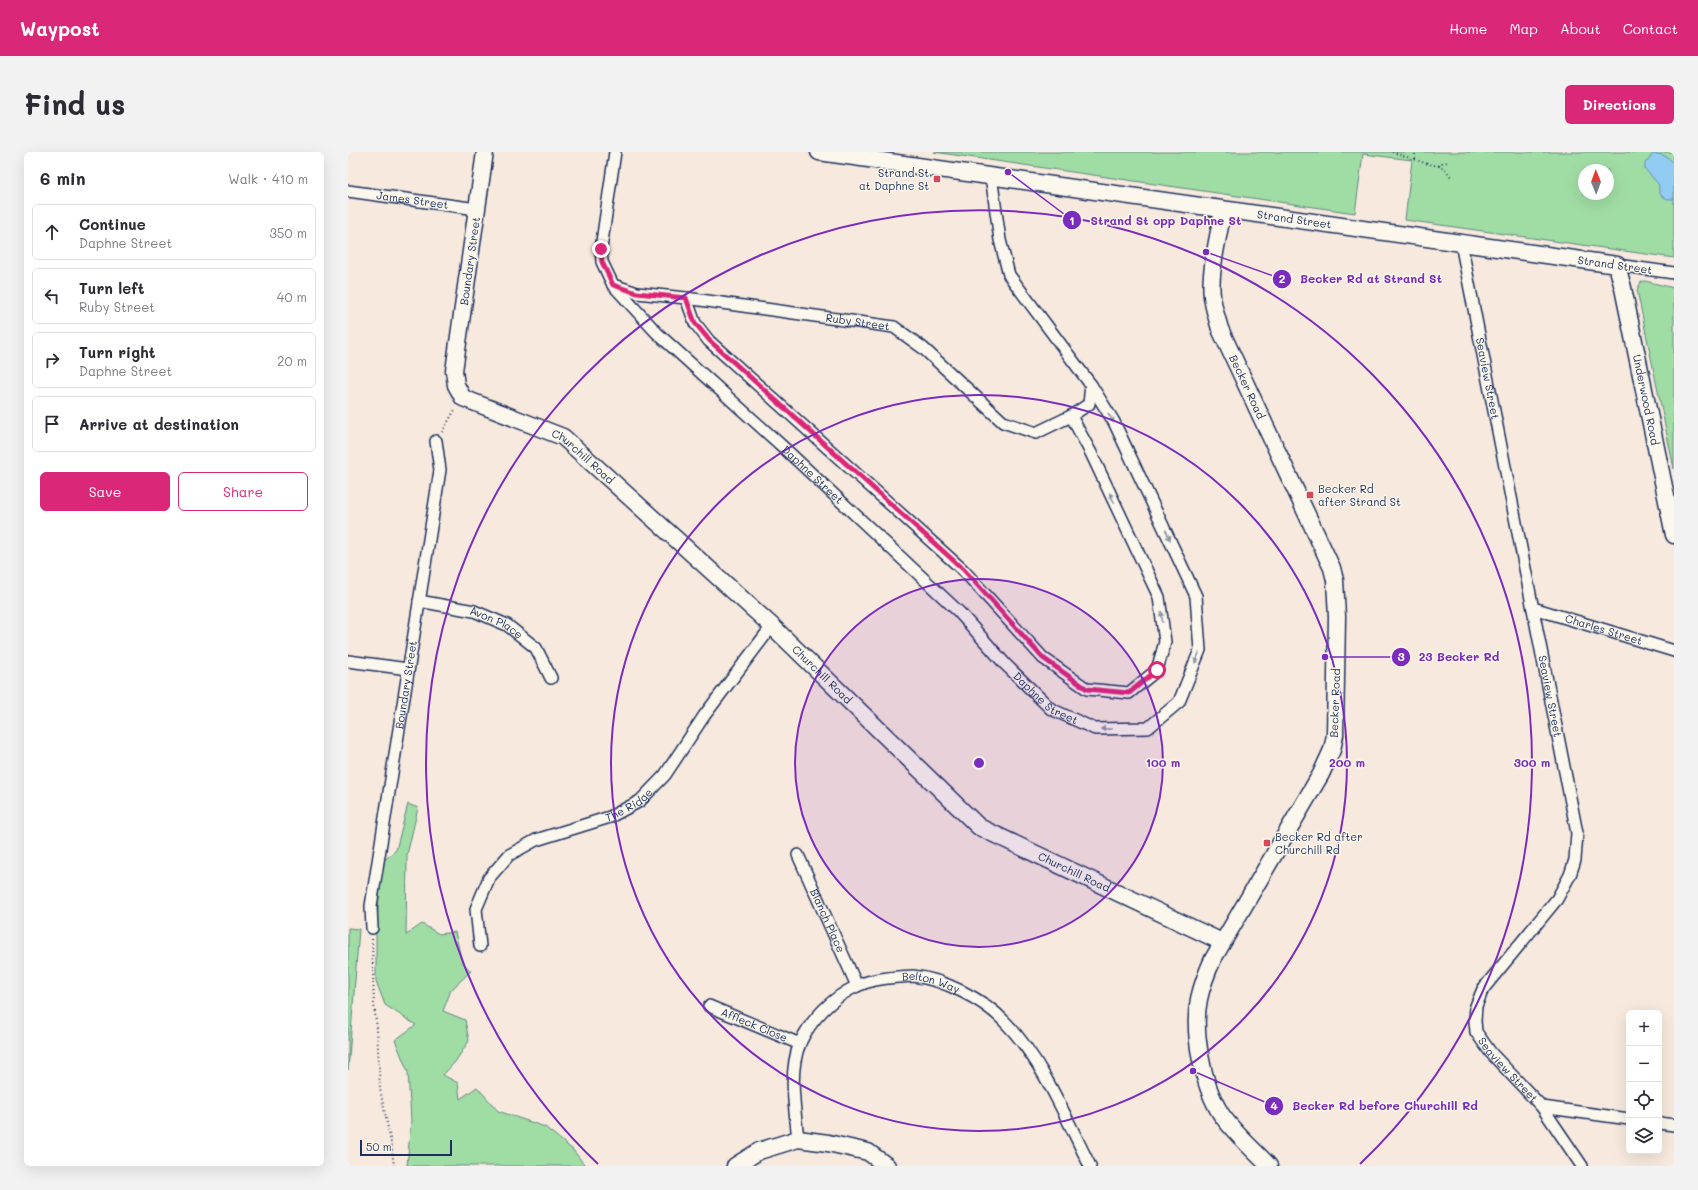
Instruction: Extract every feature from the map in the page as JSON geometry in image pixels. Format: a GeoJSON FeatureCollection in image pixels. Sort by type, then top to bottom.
{"type":"FeatureCollection","features":[{"type":"Feature","properties":{"kind":"street","name":"Boundary Street"},"geometry":{"type":"LineString","coordinates":[[463,398],[456,384],[454,371],[485,152]]}},
{"type":"Feature","properties":{"kind":"street","name":"Daphne Street"},"geometry":{"type":"LineString","coordinates":[[615,152],[601,249],[602,262],[613,285],[656,333],[783,447],[959,612],[1005,664],[1051,709],[1095,729],[1148,728],[1179,702],[1200,650],[1196,596],[1114,422],[1091,385],[1008,275],[1000,240],[991,176]]}},
{"type":"Feature","properties":{"kind":"street","name":"Strand Street"},"geometry":{"type":"LineString","coordinates":[[819,152],[1674,273]]}},
{"type":"Feature","properties":{"kind":"street","name":"James Street"},"geometry":{"type":"LineString","coordinates":[[348,191],[477,209]]}},
{"type":"Feature","properties":{"kind":"street","name":"Becker Road"},"geometry":{"type":"LineString","coordinates":[[1223,210],[1212,281],[1214,310],[1220,329],[1236,364],[1332,568],[1335,580],[1338,617],[1335,735],[1332,750],[1321,774],[1222,942],[1204,979],[1198,1001],[1197,1020],[1203,1068],[1212,1096],[1222,1114],[1269,1166]]}},
{"type":"Feature","properties":{"kind":"street","name":"Seaview Street"},"geometry":{"type":"LineString","coordinates":[[1461,243],[1577,833],[1575,860],[1570,876],[1557,899],[1483,989],[1476,1006],[1476,1032],[1491,1053],[1542,1107],[1626,1119]]}},
{"type":"Feature","properties":{"kind":"street","name":"Underwood Road"},"geometry":{"type":"LineString","coordinates":[[1617,265],[1674,535]]}},
{"type":"Feature","properties":{"kind":"street","name":"Ruby Street"},"geometry":{"type":"LineString","coordinates":[[613,285],[637,293],[686,298],[894,327],[924,348],[1003,422],[1036,433],[1071,416],[1089,404],[1091,385]]}},
{"type":"Feature","properties":{"kind":"street"},"geometry":{"type":"LineString","coordinates":[[686,298],[695,323],[710,341],[964,570],[1043,658],[1087,689],[1129,693],[1157,670],[1165,642],[1159,597],[1091,453],[1071,416]]}},
{"type":"Feature","properties":{"kind":"street","name":"Churchill Road"},"geometry":{"type":"LineString","coordinates":[[463,398],[563,437],[772,626],[979,827],[1222,942]]}},
{"type":"Feature","properties":{"kind":"street","name":"Boundary Street"},"geometry":{"type":"LineString","coordinates":[[372,928],[371,906],[440,470],[436,441]]}},
{"type":"Feature","properties":{"kind":"street","name":"Avon Place"},"geometry":{"type":"LineString","coordinates":[[419,601],[474,611],[507,625],[536,648],[551,678]]}},
{"type":"Feature","properties":{"kind":"street","name":"Charles Street"},"geometry":{"type":"LineString","coordinates":[[1533,608],[1674,651]]}},
{"type":"Feature","properties":{"kind":"street","name":"The Ridge"},"geometry":{"type":"LineString","coordinates":[[480,946],[476,910],[489,878],[509,855],[536,840],[610,817],[640,801],[665,775],[704,716],[772,626]]}},
{"type":"Feature","properties":{"kind":"street"},"geometry":{"type":"LineString","coordinates":[[348,661],[408,669]]}},
{"type":"Feature","properties":{"kind":"street","name":"Blanch Place"},"geometry":{"type":"LineString","coordinates":[[798,855],[857,986]]}},
{"type":"Feature","properties":{"kind":"street","name":"Belton Way"},"geometry":{"type":"LineString","coordinates":[[798,1139],[794,1070],[800,1044],[815,1019],[833,1002],[857,986],[884,978],[913,976],[941,982],[976,998],[1004,1020],[1028,1050],[1090,1166]]}},
{"type":"Feature","properties":{"kind":"street","name":"Affleck Close"},"geometry":{"type":"LineString","coordinates":[[709,1006],[800,1044]]}},
{"type":"Feature","properties":{"kind":"street"},"geometry":{"type":"LineString","coordinates":[[1542,1107],[1582,1166]]}},
{"type":"Feature","properties":{"kind":"street"},"geometry":{"type":"LineString","coordinates":[[1662,1123],[1674,1125]]}},
{"type":"Feature","properties":{"kind":"street"},"geometry":{"type":"LineString","coordinates":[[735,1166],[759,1151],[798,1139],[828,1143],[868,1152],[887,1166]]}},
{"type":"Feature","properties":{"kind":"path"},"geometry":{"type":"LineString","coordinates":[[1392,152],[1428,164],[1439,166],[1445,169],[1451,177]]}},
{"type":"Feature","properties":{"kind":"path"},"geometry":{"type":"LineString","coordinates":[[1415,159],[1416,152]]}},
{"type":"Feature","properties":{"kind":"path"},"geometry":{"type":"LineString","coordinates":[[1439,166],[1442,163],[1448,162]]}},
{"type":"Feature","properties":{"kind":"path"},"geometry":{"type":"LineString","coordinates":[[436,441],[463,398]]}},
{"type":"Feature","properties":{"kind":"path"},"geometry":{"type":"LineString","coordinates":[[372,928],[374,1005],[377,1029],[380,1089],[392,1144],[394,1166]]}},
{"type":"Feature","properties":{"kind":"green space"},"geometry":{"type":"Polygon","coordinates":[[[934,152],[1674,152],[1674,258],[1405,220],[1412,160],[1363,154],[1355,213],[934,152]]]}},
{"type":"Feature","properties":{"kind":"green space"},"geometry":{"type":"Polygon","coordinates":[[[1645,281],[1674,288],[1674,469],[1637,290],[1641,282],[1645,281]]]}},
{"type":"Feature","properties":{"kind":"green space"},"geometry":{"type":"Polygon","coordinates":[[[408,804],[418,808],[407,855],[406,935],[422,924],[439,934],[455,932],[462,962],[471,971],[451,990],[443,1011],[465,1020],[469,1041],[455,1062],[443,1075],[458,1083],[460,1099],[477,1087],[498,1111],[545,1127],[573,1150],[584,1164],[583,1166],[407,1166],[411,1120],[408,1072],[395,1040],[416,1025],[385,1005],[376,981],[376,932],[382,862],[396,850],[408,804]]]}},
{"type":"Feature","properties":{"kind":"green space"},"geometry":{"type":"Polygon","coordinates":[[[348,928],[359,929],[348,1070],[348,928]]]}},
{"type":"Feature","properties":{"kind":"water"},"geometry":{"type":"Polygon","coordinates":[[[1653,154],[1665,156],[1674,164],[1674,199],[1668,199],[1660,195],[1659,185],[1645,169],[1645,163],[1653,154]]]}},
{"type":"Feature","properties":{"kind":"place","name":"Strand St opp Daphne St"},"geometry":{"type":"Point","coordinates":[1008,172]}},
{"type":"Feature","properties":{"kind":"place","name":"Strand St at Daphne St"},"geometry":{"type":"Point","coordinates":[937,179]}},
{"type":"Feature","properties":{"kind":"place","name":"Becker Rd at Strand St"},"geometry":{"type":"Point","coordinates":[1206,252]}},
{"type":"Feature","properties":{"kind":"place","name":"Becker Rd after Strand St"},"geometry":{"type":"Point","coordinates":[1310,495]}},
{"type":"Feature","properties":{"kind":"place","name":"23 Becker Rd"},"geometry":{"type":"Point","coordinates":[1325,657]}},
{"type":"Feature","properties":{"kind":"place","name":"Becker Rd after Churchill Rd"},"geometry":{"type":"Point","coordinates":[1267,843]}},
{"type":"Feature","properties":{"kind":"place","name":"Becker Rd before Churchill Rd"},"geometry":{"type":"Point","coordinates":[1193,1071]}},
{"type":"Feature","properties":{"kind":"route"},"geometry":{"type":"LineString","coordinates":[[601,249],[602,262],[606,274],[613,285],[637,293],[686,298],[695,323],[710,341],[964,570],[1043,658],[1087,689],[1129,693],[1157,670]]}}]}
